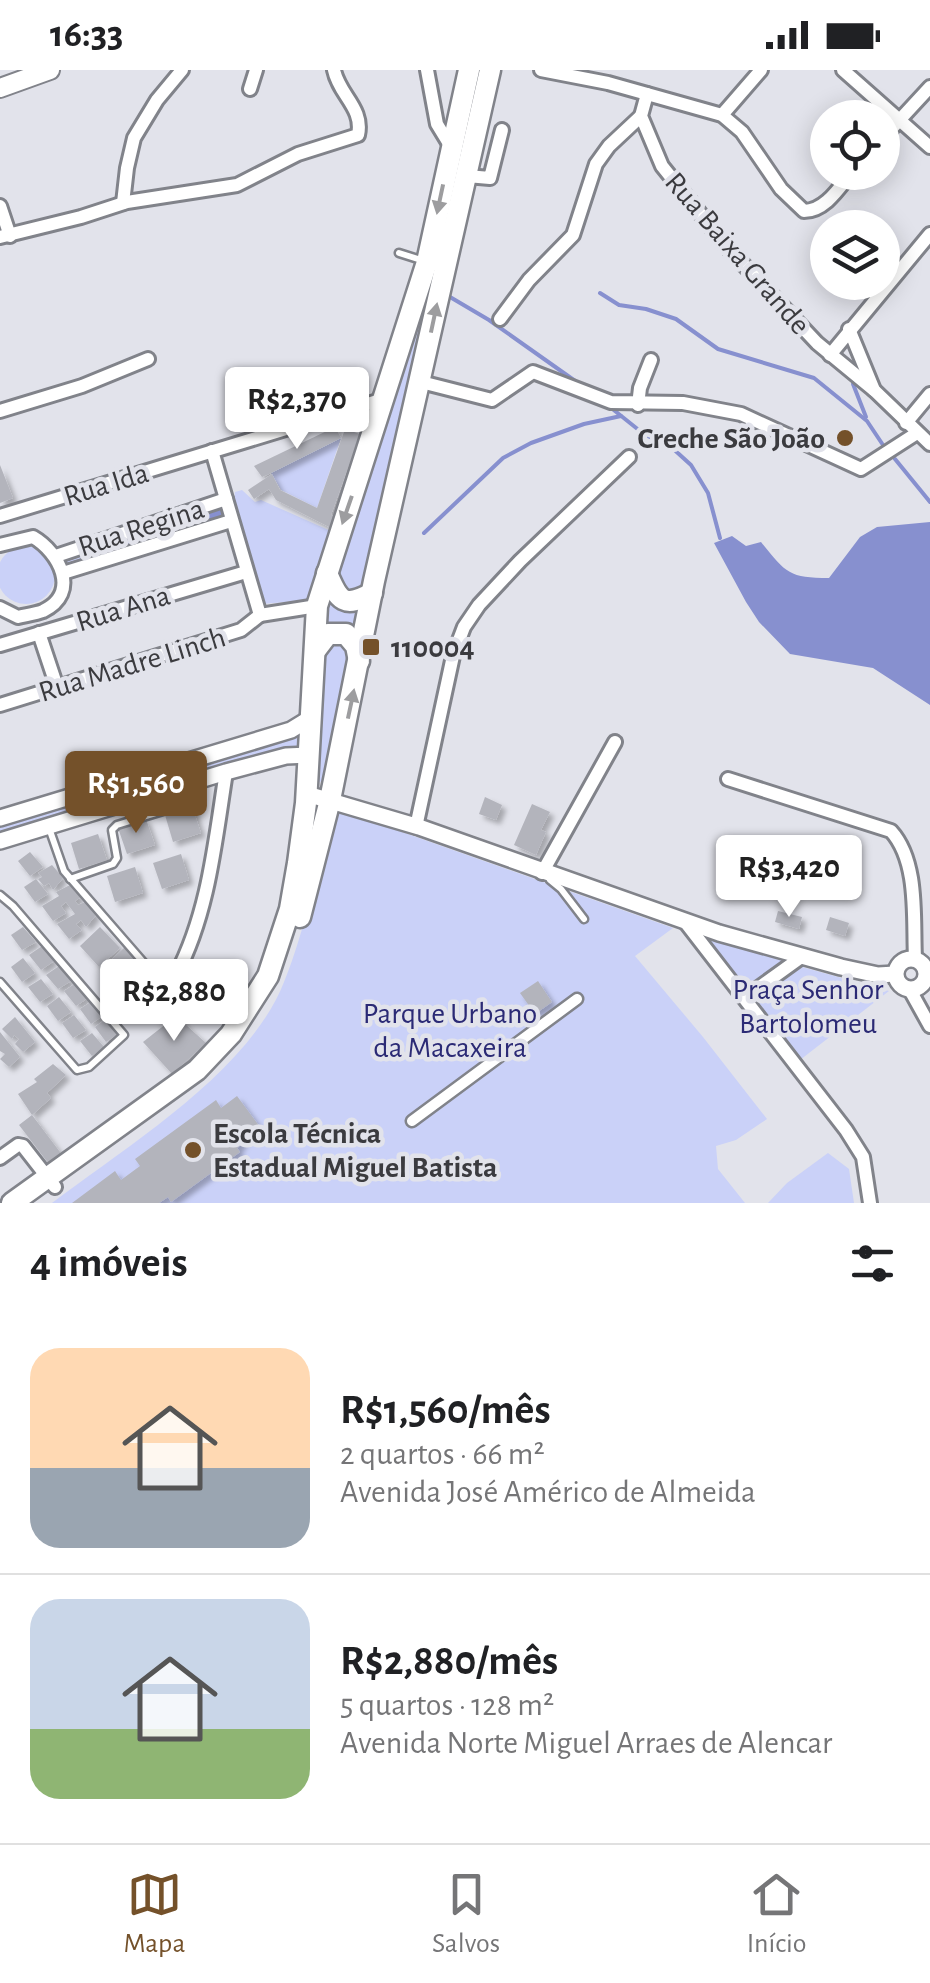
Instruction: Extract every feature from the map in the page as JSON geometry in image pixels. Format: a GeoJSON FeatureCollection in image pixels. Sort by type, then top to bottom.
{"type":"FeatureCollection","features":[{"type":"Feature","properties":{"kind":"main road"},"geometry":{"type":"LineString","coordinates":[[0,88],[50,70]]}},
{"type":"Feature","properties":{"kind":"main road"},"geometry":{"type":"LineString","coordinates":[[34,1203],[51,1182],[197,1070],[231,1034],[268,976],[290,909],[307,794],[317,606],[427,262],[469,70]]}},
{"type":"Feature","properties":{"kind":"main road"},"geometry":{"type":"LineString","coordinates":[[12,1203],[51,1182],[206,1077],[252,1028],[280,980],[330,800],[372,592],[490,70]]}},
{"type":"Feature","properties":{"kind":"main road"},"geometry":{"type":"LineString","coordinates":[[327,573],[338,596],[345,601],[354,603],[372,592]]}},
{"type":"Feature","properties":{"kind":"main road"},"geometry":{"type":"LineString","coordinates":[[314,653],[328,634],[346,634],[356,646],[360,663]]}},
{"type":"Feature","properties":{"kind":"street"},"geometry":{"type":"LineString","coordinates":[[123,203],[134,138],[157,100],[182,70]]}},
{"type":"Feature","properties":{"kind":"street"},"geometry":{"type":"LineString","coordinates":[[250,89],[256,70]]}},
{"type":"Feature","properties":{"kind":"street"},"geometry":{"type":"LineString","coordinates":[[0,206],[5,236],[123,203],[236,185],[278,162],[358,136],[356,110],[340,92],[334,70]]}},
{"type":"Feature","properties":{"kind":"street"},"geometry":{"type":"LineString","coordinates":[[427,70],[437,124],[450,148]]}},
{"type":"Feature","properties":{"kind":"street"},"geometry":{"type":"LineString","coordinates":[[541,70],[611,77],[647,94],[722,116],[742,132],[781,189],[804,211],[824,205],[837,190]]}},
{"type":"Feature","properties":{"kind":"street"},"geometry":{"type":"LineString","coordinates":[[722,116],[761,70]]}},
{"type":"Feature","properties":{"kind":"street"},"geometry":{"type":"LineString","coordinates":[[843,70],[877,100]]}},
{"type":"Feature","properties":{"kind":"street"},"geometry":{"type":"LineString","coordinates":[[930,86],[900,120],[930,146]]}},
{"type":"Feature","properties":{"kind":"street"},"geometry":{"type":"LineString","coordinates":[[500,319],[529,280],[573,234],[596,164],[641,116],[647,94]]}},
{"type":"Feature","properties":{"kind":"street","name":"Rua Baixa Grande"},"geometry":{"type":"LineString","coordinates":[[641,116],[655,152],[674,182],[727,247],[830,355],[874,390]]}},
{"type":"Feature","properties":{"kind":"street"},"geometry":{"type":"LineString","coordinates":[[467,176],[490,178],[502,130]]}},
{"type":"Feature","properties":{"kind":"street"},"geometry":{"type":"LineString","coordinates":[[830,355],[930,234]]}},
{"type":"Feature","properties":{"kind":"street"},"geometry":{"type":"LineString","coordinates":[[849,330],[874,390],[930,444]]}},
{"type":"Feature","properties":{"kind":"street"},"geometry":{"type":"LineString","coordinates":[[0,411],[100,380],[148,359]]}},
{"type":"Feature","properties":{"kind":"street"},"geometry":{"type":"LineString","coordinates":[[638,405],[651,360]]}},
{"type":"Feature","properties":{"kind":"street"},"geometry":{"type":"LineString","coordinates":[[421,382],[492,400],[526,375],[544,374],[611,402],[684,403],[741,414],[861,470],[917,433]]}},
{"type":"Feature","properties":{"kind":"street"},"geometry":{"type":"LineString","coordinates":[[906,423],[930,394]]}},
{"type":"Feature","properties":{"kind":"street","name":"Rua Ida"},"geometry":{"type":"LineString","coordinates":[[0,516],[384,399]]}},
{"type":"Feature","properties":{"kind":"street"},"geometry":{"type":"LineString","coordinates":[[212,451],[260,616],[317,606]]}},
{"type":"Feature","properties":{"kind":"street"},"geometry":{"type":"LineString","coordinates":[[416,826],[453,656],[464,627],[520,561],[629,457]]}},
{"type":"Feature","properties":{"kind":"street","name":"Rua Regina"},"geometry":{"type":"LineString","coordinates":[[56,556],[226,499]]}},
{"type":"Feature","properties":{"kind":"street"},"geometry":{"type":"LineString","coordinates":[[20,510],[29,536],[48,546],[62,574],[59,593],[45,610],[39,633]]}},
{"type":"Feature","properties":{"kind":"street","name":"Rua Regina"},"geometry":{"type":"LineString","coordinates":[[62,574],[231,521]]}},
{"type":"Feature","properties":{"kind":"street"},"geometry":{"type":"LineString","coordinates":[[0,545],[29,536]]}},
{"type":"Feature","properties":{"kind":"street","name":"Rua Ana"},"geometry":{"type":"LineString","coordinates":[[0,645],[246,572]]}},
{"type":"Feature","properties":{"kind":"street"},"geometry":{"type":"LineString","coordinates":[[0,608],[20,617],[39,633],[57,687]]}},
{"type":"Feature","properties":{"kind":"street"},"geometry":{"type":"LineString","coordinates":[[20,617],[45,610]]}},
{"type":"Feature","properties":{"kind":"street","name":"Rua Madre Linch"},"geometry":{"type":"LineString","coordinates":[[0,705],[241,630],[260,616]]}},
{"type":"Feature","properties":{"kind":"street"},"geometry":{"type":"LineString","coordinates":[[0,818],[291,730],[310,719]]}},
{"type":"Feature","properties":{"kind":"street"},"geometry":{"type":"LineString","coordinates":[[542,873],[616,742]]}},
{"type":"Feature","properties":{"kind":"street"},"geometry":{"type":"LineString","coordinates":[[0,841],[226,772],[286,756],[309,756]]}},
{"type":"Feature","properties":{"kind":"street"},"geometry":{"type":"LineString","coordinates":[[176,975],[194,936],[208,886],[226,772]]}},
{"type":"Feature","properties":{"kind":"street"},"geometry":{"type":"LineString","coordinates":[[728,779],[891,832],[901,843],[924,966],[923,982],[910,990],[901,988],[895,974]]}},
{"type":"Feature","properties":{"kind":"street"},"geometry":{"type":"LineString","coordinates":[[307,794],[416,826],[686,923],[800,958],[878,975],[895,974],[904,963],[924,966]]}},
{"type":"Feature","properties":{"kind":"street"},"geometry":{"type":"LineString","coordinates":[[686,923],[746,997],[863,1157],[870,1203]]}},
{"type":"Feature","properties":{"kind":"street"},"geometry":{"type":"LineString","coordinates":[[746,997],[800,958]]}},
{"type":"Feature","properties":{"kind":"street"},"geometry":{"type":"LineString","coordinates":[[910,990],[930,1026]]}},
{"type":"Feature","properties":{"kind":"street"},"geometry":{"type":"LineString","coordinates":[[412,1120],[577,999]]}},
{"type":"Feature","properties":{"kind":"street"},"geometry":{"type":"LineString","coordinates":[[0,1158],[20,1144],[51,1182]]}},
{"type":"Feature","properties":{"kind":"lane"},"geometry":{"type":"LineString","coordinates":[[398,253],[427,262]]}},
{"type":"Feature","properties":{"kind":"lane"},"geometry":{"type":"LineString","coordinates":[[70,879],[113,864],[117,858],[112,830],[117,825],[196,802]]}},
{"type":"Feature","properties":{"kind":"lane"},"geometry":{"type":"LineString","coordinates":[[48,826],[59,862],[70,879],[164,986]]}},
{"type":"Feature","properties":{"kind":"lane"},"geometry":{"type":"LineString","coordinates":[[542,873],[561,888],[584,918]]}},
{"type":"Feature","properties":{"kind":"lane"},"geometry":{"type":"LineString","coordinates":[[0,895],[120,1026],[124,1036],[89,1066],[76,1070],[0,982]]}},
{"type":"Feature","properties":{"kind":"green space"},"geometry":{"type":"Polygon","coordinates":[[[430,275],[437,284],[330,778],[317,783],[313,777],[324,605],[430,275]]]}},
{"type":"Feature","properties":{"kind":"green space"},"geometry":{"type":"Polygon","coordinates":[[[341,438],[317,508],[281,490],[271,473],[341,438]]]}},
{"type":"Feature","properties":{"kind":"green space"},"geometry":{"type":"Polygon","coordinates":[[[242,490],[255,502],[261,500],[333,532],[309,600],[262,604],[233,510],[235,492],[242,490]]]}},
{"type":"Feature","properties":{"kind":"green space"},"geometry":{"type":"Polygon","coordinates":[[[225,501],[228,515],[62,571],[57,556],[225,501]]]}},
{"type":"Feature","properties":{"kind":"green space"},"geometry":{"type":"Polygon","coordinates":[[[15,548],[37,548],[53,564],[53,586],[37,602],[15,602],[-1,586],[-1,564],[15,548]]]}},
{"type":"Feature","properties":{"kind":"green space"},"geometry":{"type":"Polygon","coordinates":[[[297,732],[299,745],[0,836],[0,822],[297,732]]]}},
{"type":"Feature","properties":{"kind":"green space","name":"Parque Urbano da Macaxeira"},"geometry":{"type":"Polygon","coordinates":[[[340,810],[673,928],[635,956],[767,1119],[736,1140],[716,1146],[718,1169],[745,1203],[52,1203],[183,1105],[244,1046],[267,1015],[292,962],[334,812],[340,810]]]}},
{"type":"Feature","properties":{"kind":"green space","name":"Praça Senhor Bartolomeu"},"geometry":{"type":"Polygon","coordinates":[[[694,925],[795,956],[745,993],[694,925]]]}},
{"type":"Feature","properties":{"kind":"green space","name":"Praça Senhor Bartolomeu"},"geometry":{"type":"Polygon","coordinates":[[[802,967],[889,991],[800,1060],[760,1008],[758,999],[802,967]]]}},
{"type":"Feature","properties":{"kind":"green space"},"geometry":{"type":"Polygon","coordinates":[[[828,1153],[849,1169],[854,1203],[768,1203],[787,1183],[828,1153]]]}},
{"type":"Feature","properties":{"kind":"water"},"geometry":{"type":"Polygon","coordinates":[[[930,522],[930,705],[873,668],[790,654],[759,622],[714,543],[732,536],[746,546],[761,542],[789,572],[829,578],[860,537],[877,527],[930,522]]]}},
{"type":"Feature","properties":{"kind":"building"},"geometry":{"type":"Polygon","coordinates":[[[335,427],[341,438],[271,473],[262,477],[254,466],[335,427]]]}},
{"type":"Feature","properties":{"kind":"building"},"geometry":{"type":"Polygon","coordinates":[[[345,429],[360,434],[331,515],[336,517],[331,528],[276,500],[269,489],[254,499],[248,490],[272,474],[280,490],[317,508],[345,429]]]}},
{"type":"Feature","properties":{"kind":"building"},"geometry":{"type":"Polygon","coordinates":[[[0,465],[13,498],[0,503],[0,465]]]}},
{"type":"Feature","properties":{"kind":"building"},"geometry":{"type":"Polygon","coordinates":[[[485,797],[502,805],[496,820],[479,814],[485,797]]]}},
{"type":"Feature","properties":{"kind":"building"},"geometry":{"type":"Polygon","coordinates":[[[532,804],[550,812],[536,855],[514,845],[532,804]]]}},
{"type":"Feature","properties":{"kind":"building"},"geometry":{"type":"Polygon","coordinates":[[[192,806],[201,833],[173,842],[165,815],[192,806]]]}},
{"type":"Feature","properties":{"kind":"building"},"geometry":{"type":"Polygon","coordinates":[[[146,819],[155,845],[127,854],[118,828],[146,819]]]}},
{"type":"Feature","properties":{"kind":"building"},"geometry":{"type":"Polygon","coordinates":[[[98,834],[107,860],[79,869],[71,843],[98,834]]]}},
{"type":"Feature","properties":{"kind":"building"},"geometry":{"type":"Polygon","coordinates":[[[30,852],[43,867],[30,876],[18,861],[30,852]]]}},
{"type":"Feature","properties":{"kind":"building"},"geometry":{"type":"Polygon","coordinates":[[[181,854],[189,880],[162,889],[153,863],[181,854]]]}},
{"type":"Feature","properties":{"kind":"building"},"geometry":{"type":"Polygon","coordinates":[[[52,865],[63,878],[53,890],[49,883],[44,886],[38,879],[42,877],[38,873],[52,865]]]}},
{"type":"Feature","properties":{"kind":"building"},"geometry":{"type":"Polygon","coordinates":[[[135,867],[143,893],[115,902],[107,876],[135,867]]]}},
{"type":"Feature","properties":{"kind":"building"},"geometry":{"type":"Polygon","coordinates":[[[36,879],[48,894],[35,902],[24,887],[36,879]]]}},
{"type":"Feature","properties":{"kind":"building"},"geometry":{"type":"Polygon","coordinates":[[[70,885],[81,897],[75,901],[78,905],[85,902],[96,915],[86,927],[81,920],[76,924],[82,930],[69,939],[57,924],[75,914],[66,902],[61,906],[66,913],[53,921],[42,906],[70,885]]]}},
{"type":"Feature","properties":{"kind":"building"},"geometry":{"type":"Polygon","coordinates":[[[778,911],[802,917],[799,929],[775,922],[778,911]]]}},
{"type":"Feature","properties":{"kind":"building"},"geometry":{"type":"Polygon","coordinates":[[[830,917],[849,923],[845,936],[826,930],[830,917]]]}},
{"type":"Feature","properties":{"kind":"building"},"geometry":{"type":"Polygon","coordinates":[[[23,927],[36,942],[22,950],[11,935],[23,927]]]}},
{"type":"Feature","properties":{"kind":"building"},"geometry":{"type":"Polygon","coordinates":[[[100,927],[120,948],[99,967],[80,946],[100,927]]]}},
{"type":"Feature","properties":{"kind":"building"},"geometry":{"type":"Polygon","coordinates":[[[42,946],[54,961],[41,970],[29,955],[42,946]]]}},
{"type":"Feature","properties":{"kind":"building"},"geometry":{"type":"Polygon","coordinates":[[[126,946],[146,968],[126,987],[106,965],[126,946]]]}},
{"type":"Feature","properties":{"kind":"building"},"geometry":{"type":"Polygon","coordinates":[[[23,958],[35,973],[22,982],[11,967],[23,958]]]}},
{"type":"Feature","properties":{"kind":"building"},"geometry":{"type":"Polygon","coordinates":[[[59,966],[71,981],[58,989],[46,975],[59,966]]]}},
{"type":"Feature","properties":{"kind":"building"},"geometry":{"type":"Polygon","coordinates":[[[142,974],[162,995],[142,1014],[122,993],[142,974]]]}},
{"type":"Feature","properties":{"kind":"building"},"geometry":{"type":"Polygon","coordinates":[[[41,979],[53,994],[40,1002],[28,987],[41,979]]]}},
{"type":"Feature","properties":{"kind":"building"},"geometry":{"type":"Polygon","coordinates":[[[538,981],[552,1002],[535,1014],[520,993],[538,981]]]}},
{"type":"Feature","properties":{"kind":"building"},"geometry":{"type":"Polygon","coordinates":[[[76,983],[88,998],[76,1006],[64,991],[76,983]]]}},
{"type":"Feature","properties":{"kind":"building"},"geometry":{"type":"Polygon","coordinates":[[[59,997],[71,1012],[58,1021],[47,1006],[59,997]]]}},
{"type":"Feature","properties":{"kind":"building"},"geometry":{"type":"Polygon","coordinates":[[[92,1001],[104,1015],[91,1024],[80,1009],[92,1001]]]}},
{"type":"Feature","properties":{"kind":"building"},"geometry":{"type":"Polygon","coordinates":[[[74,1015],[86,1030],[73,1038],[62,1023],[74,1015]]]}},
{"type":"Feature","properties":{"kind":"building"},"geometry":{"type":"Polygon","coordinates":[[[176,1016],[206,1043],[172,1074],[143,1042],[176,1016]]]}},
{"type":"Feature","properties":{"kind":"building"},"geometry":{"type":"Polygon","coordinates":[[[15,1017],[35,1042],[23,1052],[15,1044],[19,1039],[14,1035],[12,1039],[2,1029],[15,1017]]]}},
{"type":"Feature","properties":{"kind":"building"},"geometry":{"type":"Polygon","coordinates":[[[107,1018],[119,1033],[106,1042],[95,1027],[107,1018]]]}},
{"type":"Feature","properties":{"kind":"building"},"geometry":{"type":"Polygon","coordinates":[[[0,1032],[20,1057],[9,1067],[0,1059],[5,1054],[0,1051],[0,1032]]]}},
{"type":"Feature","properties":{"kind":"building"},"geometry":{"type":"Polygon","coordinates":[[[92,1033],[104,1047],[92,1056],[80,1041],[92,1033]]]}},
{"type":"Feature","properties":{"kind":"building"},"geometry":{"type":"Polygon","coordinates":[[[53,1064],[66,1075],[47,1093],[51,1098],[32,1115],[18,1094],[37,1082],[34,1079],[53,1064]]]}},
{"type":"Feature","properties":{"kind":"building","name":"Escola Técnica Estadual Miguel Batista"},"geometry":{"type":"Polygon","coordinates":[[[237,1096],[260,1127],[241,1141],[237,1148],[240,1152],[171,1202],[168,1197],[159,1203],[72,1203],[115,1171],[121,1180],[140,1166],[135,1159],[216,1100],[221,1108],[237,1096]]]}},
{"type":"Feature","properties":{"kind":"building"},"geometry":{"type":"Polygon","coordinates":[[[32,1115],[63,1156],[49,1164],[19,1125],[32,1115]]]}},
{"type":"Feature","properties":{"kind":"waterway"},"geometry":{"type":"LineString","coordinates":[[467,127],[479,70]]}},
{"type":"Feature","properties":{"kind":"waterway"},"geometry":{"type":"LineString","coordinates":[[600,293],[619,305],[676,319],[718,349],[814,378],[867,421],[883,445]]}},
{"type":"Feature","properties":{"kind":"waterway"},"geometry":{"type":"LineString","coordinates":[[450,297],[578,383]]}},
{"type":"Feature","properties":{"kind":"waterway"},"geometry":{"type":"LineString","coordinates":[[853,384],[866,417]]}},
{"type":"Feature","properties":{"kind":"waterway"},"geometry":{"type":"LineString","coordinates":[[610,407],[645,435],[669,445],[691,465],[708,493],[720,538]]}},
{"type":"Feature","properties":{"kind":"waterway"},"geometry":{"type":"LineString","coordinates":[[424,533],[503,458],[584,424],[621,416]]}},
{"type":"Feature","properties":{"kind":"waterway"},"geometry":{"type":"LineString","coordinates":[[895,459],[930,502]]}},
{"type":"Feature","properties":{"kind":"waterway"},"geometry":{"type":"LineString","coordinates":[[131,537],[217,512]]}},
{"type":"Feature","properties":{"kind":"place","name":"Creche São João"},"geometry":{"type":"Point","coordinates":[845,438]}},
{"type":"Feature","properties":{"kind":"place","name":"110004"},"geometry":{"type":"Point","coordinates":[371,647]}},
{"type":"Feature","properties":{"kind":"place","name":"Escola Técnica Estadual Miguel Batista"},"geometry":{"type":"Point","coordinates":[193,1150]}}]}
